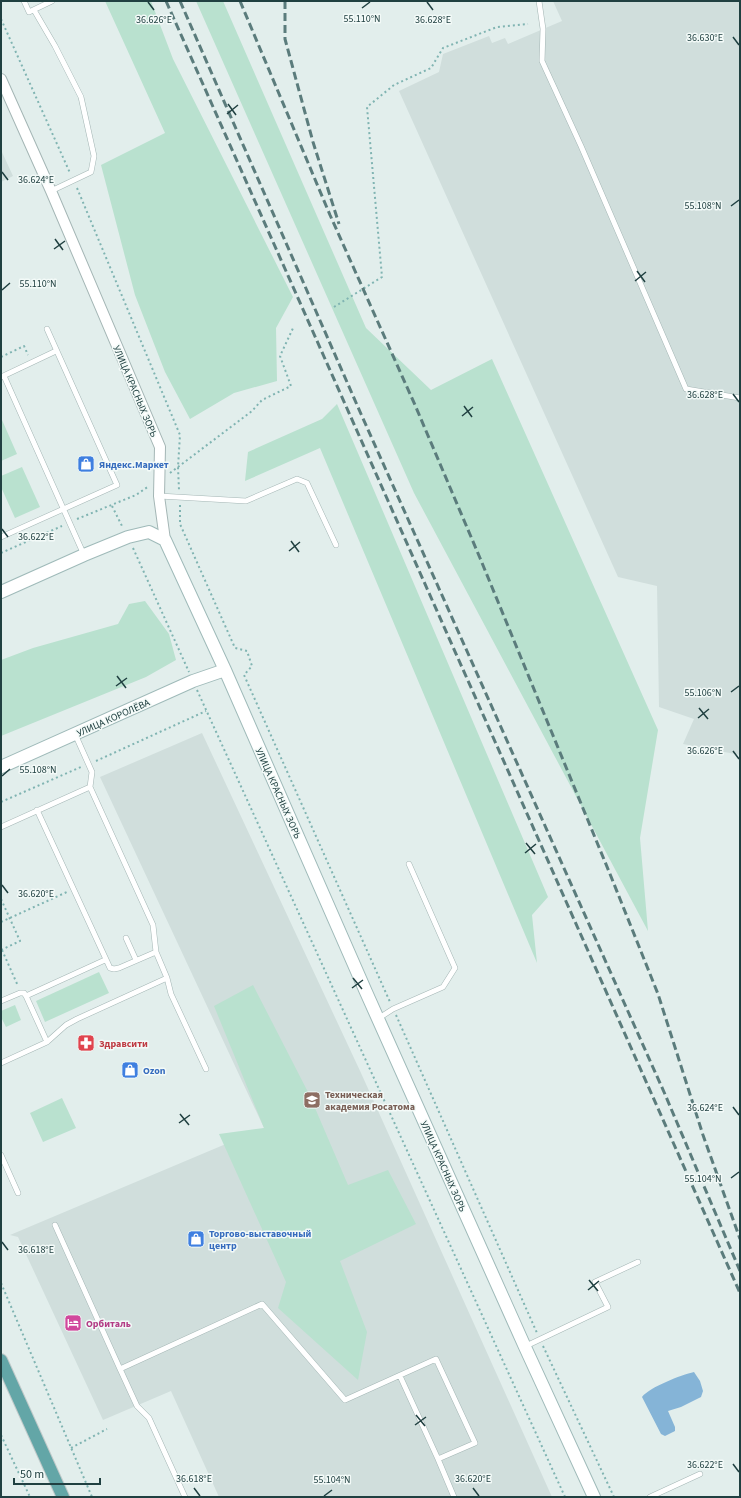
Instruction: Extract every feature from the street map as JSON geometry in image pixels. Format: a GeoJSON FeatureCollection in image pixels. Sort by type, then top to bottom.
{"type":"FeatureCollection","features":[{"type":"Feature","properties":{"kind":"main road"},"geometry":{"type":"LineString","coordinates":[[2,1366],[63,1497]]}},
{"type":"Feature","properties":{"kind":"street","name":"УЛИЦА КРАСНЫХ ЗОРЬ"},"geometry":{"type":"LineString","coordinates":[[1,79],[51,190],[160,447],[158,480],[165,540],[225,670],[525,1347],[594,1497]]}},
{"type":"Feature","properties":{"kind":"street"},"geometry":{"type":"LineString","coordinates":[[1,592],[128,537],[149,532],[165,540]]}},
{"type":"Feature","properties":{"kind":"street","name":"УЛИЦА КОРОЛЁВА"},"geometry":{"type":"LineString","coordinates":[[1,767],[193,682],[225,670]]}},
{"type":"Feature","properties":{"kind":"lane"},"geometry":{"type":"LineString","coordinates":[[24,1],[29,12],[52,1]]}},
{"type":"Feature","properties":{"kind":"lane"},"geometry":{"type":"LineString","coordinates":[[539,1],[543,29],[542,61],[581,146],[686,389],[740,398]]}},
{"type":"Feature","properties":{"kind":"lane"},"geometry":{"type":"LineString","coordinates":[[34,10],[55,46],[81,97],[94,156],[91,172],[51,190]]}},
{"type":"Feature","properties":{"kind":"lane"},"geometry":{"type":"LineString","coordinates":[[1,537],[117,485],[56,352],[47,328]]}},
{"type":"Feature","properties":{"kind":"lane"},"geometry":{"type":"LineString","coordinates":[[56,352],[3,377],[84,555]]}},
{"type":"Feature","properties":{"kind":"lane"},"geometry":{"type":"LineString","coordinates":[[159,496],[246,501],[297,480],[307,483],[336,545]]}},
{"type":"Feature","properties":{"kind":"lane"},"geometry":{"type":"LineString","coordinates":[[75,734],[92,772],[90,786],[153,925],[156,952],[167,978],[171,994],[206,1069]]}},
{"type":"Feature","properties":{"kind":"lane"},"geometry":{"type":"LineString","coordinates":[[1,827],[90,786]]}},
{"type":"Feature","properties":{"kind":"lane"},"geometry":{"type":"LineString","coordinates":[[38,810],[105,960],[110,968],[114,969],[156,952]]}},
{"type":"Feature","properties":{"kind":"lane"},"geometry":{"type":"LineString","coordinates":[[379,1018],[393,1009],[443,987],[455,968],[409,864]]}},
{"type":"Feature","properties":{"kind":"lane"},"geometry":{"type":"LineString","coordinates":[[126,938],[136,960]]}},
{"type":"Feature","properties":{"kind":"lane"},"geometry":{"type":"LineString","coordinates":[[26,996],[105,960]]}},
{"type":"Feature","properties":{"kind":"lane"},"geometry":{"type":"LineString","coordinates":[[1,1063],[47,1042],[66,1025],[77,1019],[167,978]]}},
{"type":"Feature","properties":{"kind":"lane"},"geometry":{"type":"LineString","coordinates":[[1,1001],[20,993],[24,993],[47,1042]]}},
{"type":"Feature","properties":{"kind":"lane"},"geometry":{"type":"LineString","coordinates":[[1,1155],[18,1192]]}},
{"type":"Feature","properties":{"kind":"lane"},"geometry":{"type":"LineString","coordinates":[[55,1225],[137,1406],[149,1418],[184,1497]]}},
{"type":"Feature","properties":{"kind":"lane"},"geometry":{"type":"LineString","coordinates":[[525,1347],[608,1307],[595,1282],[638,1262]]}},
{"type":"Feature","properties":{"kind":"lane"},"geometry":{"type":"LineString","coordinates":[[120,1369],[262,1304],[345,1400],[436,1359],[475,1443],[438,1459]]}},
{"type":"Feature","properties":{"kind":"lane"},"geometry":{"type":"LineString","coordinates":[[400,1376],[454,1497]]}},
{"type":"Feature","properties":{"kind":"lane"},"geometry":{"type":"LineString","coordinates":[[650,1497],[700,1474]]}},
{"type":"Feature","properties":{"kind":"path"},"geometry":{"type":"LineString","coordinates":[[1,19],[74,180],[180,434],[178,468],[180,524],[235,648],[247,651],[252,666],[244,675],[540,1340],[614,1497]]}},
{"type":"Feature","properties":{"kind":"path"},"geometry":{"type":"LineString","coordinates":[[334,307],[382,277],[366,107],[394,85],[431,68],[443,48],[497,27],[528,24]]}},
{"type":"Feature","properties":{"kind":"path"},"geometry":{"type":"LineString","coordinates":[[1,553],[70,522],[136,495],[178,468],[252,412],[262,400],[291,386],[280,356],[294,326]]}},
{"type":"Feature","properties":{"kind":"path"},"geometry":{"type":"LineString","coordinates":[[1,357],[24,346],[31,363]]}},
{"type":"Feature","properties":{"kind":"path"},"geometry":{"type":"LineString","coordinates":[[112,506],[128,537],[565,1497]]}},
{"type":"Feature","properties":{"kind":"path"},"geometry":{"type":"LineString","coordinates":[[1,802],[206,711]]}},
{"type":"Feature","properties":{"kind":"path"},"geometry":{"type":"LineString","coordinates":[[1,922],[73,889]]}},
{"type":"Feature","properties":{"kind":"path"},"geometry":{"type":"LineString","coordinates":[[1,899],[20,941],[2,950],[20,993]]}},
{"type":"Feature","properties":{"kind":"path"},"geometry":{"type":"LineString","coordinates":[[1,1282],[92,1497]]}},
{"type":"Feature","properties":{"kind":"path"},"geometry":{"type":"LineString","coordinates":[[71,1448],[107,1429]]}},
{"type":"Feature","properties":{"kind":"path"},"geometry":{"type":"LineString","coordinates":[[1,1434],[30,1497]]}},
{"type":"Feature","properties":{"kind":"shaded area"},"geometry":{"type":"Polygon","coordinates":[[[553,1],[740,1],[740,755],[683,744],[694,719],[659,707],[657,586],[618,577],[399,91],[439,72],[443,54],[489,36],[492,43],[505,38],[508,44],[562,21],[553,1]]]}},
{"type":"Feature","properties":{"kind":"shaded area"},"geometry":{"type":"Polygon","coordinates":[[[1,150],[13,176],[1,182],[1,150]]]}},
{"type":"Feature","properties":{"kind":"shaded area","name":"Техническая академия Росатома"},"geometry":{"type":"Polygon","coordinates":[[[202,733],[361,1073],[552,1497],[219,1497],[171,1391],[103,1420],[18,1237],[10,1235],[264,1128],[100,777],[202,733]]]}},
{"type":"Feature","properties":{"kind":"green space"},"geometry":{"type":"Polygon","coordinates":[[[105,1],[151,1],[173,59],[293,297],[276,328],[277,381],[234,393],[190,419],[165,372],[135,295],[101,165],[165,133],[105,1]]]}},
{"type":"Feature","properties":{"kind":"green space"},"geometry":{"type":"Polygon","coordinates":[[[196,1],[223,1],[366,328],[431,390],[492,359],[658,730],[640,838],[648,931],[414,493],[196,1]]]}},
{"type":"Feature","properties":{"kind":"green space"},"geometry":{"type":"Polygon","coordinates":[[[337,404],[548,897],[532,915],[537,963],[320,448],[245,481],[248,452],[322,419],[337,404]]]}},
{"type":"Feature","properties":{"kind":"green space"},"geometry":{"type":"Polygon","coordinates":[[[1,420],[17,454],[1,461],[1,420]]]}},
{"type":"Feature","properties":{"kind":"green space"},"geometry":{"type":"Polygon","coordinates":[[[22,467],[40,507],[15,518],[1,487],[1,476],[22,467]]]}},
{"type":"Feature","properties":{"kind":"green space"},"geometry":{"type":"Polygon","coordinates":[[[145,601],[169,634],[176,660],[146,677],[1,736],[1,660],[33,648],[118,624],[129,604],[145,601]]]}},
{"type":"Feature","properties":{"kind":"green space"},"geometry":{"type":"Polygon","coordinates":[[[99,972],[109,993],[45,1022],[36,1001],[99,972]]]}},
{"type":"Feature","properties":{"kind":"green space"},"geometry":{"type":"Polygon","coordinates":[[[253,985],[309,1094],[348,1185],[388,1170],[416,1224],[340,1261],[367,1332],[358,1380],[278,1308],[286,1282],[219,1134],[264,1128],[214,1006],[253,985]]]}},
{"type":"Feature","properties":{"kind":"green space"},"geometry":{"type":"Polygon","coordinates":[[[15,1005],[21,1020],[6,1027],[1,1017],[1,1011],[15,1005]]]}},
{"type":"Feature","properties":{"kind":"green space"},"geometry":{"type":"Polygon","coordinates":[[[62,1098],[76,1128],[43,1142],[30,1113],[62,1098]]]}},
{"type":"Feature","properties":{"kind":"water"},"geometry":{"type":"Polygon","coordinates":[[[694,1372],[700,1381],[703,1391],[701,1397],[681,1407],[668,1411],[675,1427],[675,1431],[665,1436],[661,1434],[642,1397],[659,1385],[694,1372]]]}},
{"type":"Feature","properties":{"kind":"railway"},"geometry":{"type":"LineString","coordinates":[[166,1],[740,1293]]}},
{"type":"Feature","properties":{"kind":"railway"},"geometry":{"type":"LineString","coordinates":[[180,1],[361,414],[664,1092],[740,1271]]}},
{"type":"Feature","properties":{"kind":"railway"},"geometry":{"type":"LineString","coordinates":[[240,1],[330,215],[415,405],[480,558],[610,874],[658,994],[703,1135],[740,1239]]}},
{"type":"Feature","properties":{"kind":"railway"},"geometry":{"type":"LineString","coordinates":[[285,1],[285,39],[313,142],[339,224]]}},
{"type":"Feature","properties":{"kind":"place","name":"Яндекс.Маркет"},"geometry":{"type":"Point","coordinates":[86,464]}},
{"type":"Feature","properties":{"kind":"place","name":"Здравсити"},"geometry":{"type":"Point","coordinates":[86,1043]}},
{"type":"Feature","properties":{"kind":"place","name":"Ozon"},"geometry":{"type":"Point","coordinates":[130,1070]}},
{"type":"Feature","properties":{"kind":"place","name":"Техническая академия Росатома"},"geometry":{"type":"Point","coordinates":[312,1100]}},
{"type":"Feature","properties":{"kind":"place","name":"Торгово-выставочный центр"},"geometry":{"type":"Point","coordinates":[196,1239]}},
{"type":"Feature","properties":{"kind":"place","name":"Орбиталь"},"geometry":{"type":"Point","coordinates":[73,1323]}}]}
